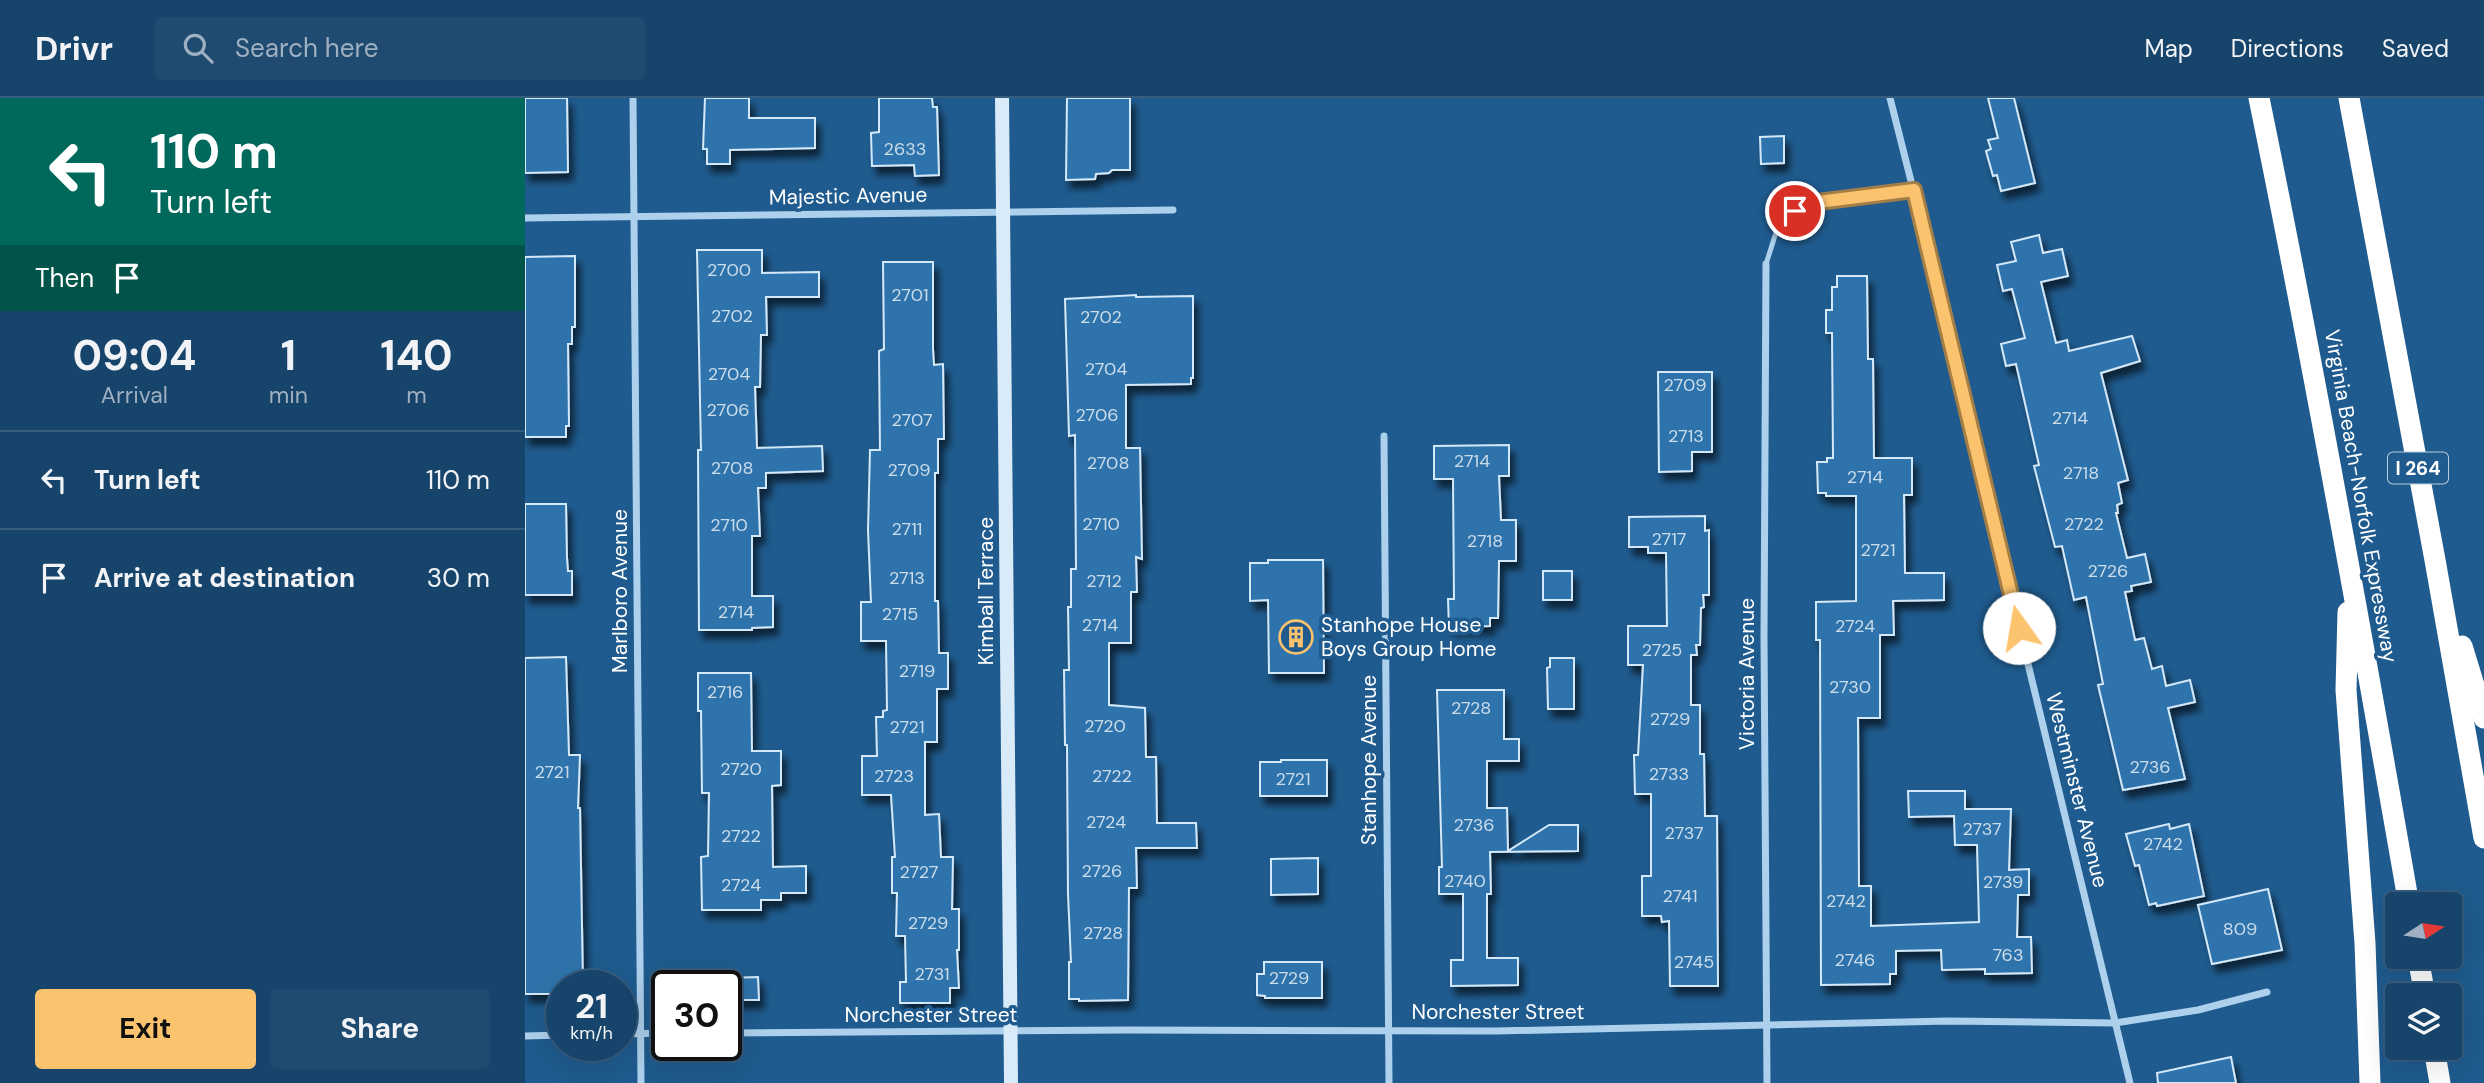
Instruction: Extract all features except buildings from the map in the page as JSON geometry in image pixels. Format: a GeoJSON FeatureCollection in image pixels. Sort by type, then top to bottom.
{"type":"FeatureCollection","features":[{"type":"Feature","properties":{"kind":"highway","name":"Virginia Beach-Norfolk Expressway"},"geometry":{"type":"LineString","coordinates":[[2259,98],[2349,564],[2407,892]]}},
{"type":"Feature","properties":{"kind":"highway","name":"I 264"},"geometry":{"type":"LineString","coordinates":[[2349,98],[2484,838]]}},
{"type":"Feature","properties":{"kind":"highway"},"geometry":{"type":"LineString","coordinates":[[2435,560],[2484,718]]}},
{"type":"Feature","properties":{"kind":"highway"},"geometry":{"type":"LineString","coordinates":[[2349,564],[2346,690],[2365,943],[2370,1083]]}},
{"type":"Feature","properties":{"kind":"highway"},"geometry":{"type":"LineString","coordinates":[[2436,1060],[2440,1083]]}},
{"type":"Feature","properties":{"kind":"street","name":"Marlboro Avenue"},"geometry":{"type":"LineString","coordinates":[[633,98],[641,1083]]}},
{"type":"Feature","properties":{"kind":"street","name":"Kimball Terrace"},"geometry":{"type":"LineString","coordinates":[[1002,98],[1011,1083]]}},
{"type":"Feature","properties":{"kind":"street","name":"Westminster Avenue"},"geometry":{"type":"LineString","coordinates":[[1890,98],[2130,1083]]}},
{"type":"Feature","properties":{"kind":"street","name":"Majestic Avenue"},"geometry":{"type":"LineString","coordinates":[[525,218],[1173,210]]}},
{"type":"Feature","properties":{"kind":"street","name":"Victoria Avenue"},"geometry":{"type":"LineString","coordinates":[[1766,264],[1764,651],[1767,1083]]}},
{"type":"Feature","properties":{"kind":"street","name":"Stanhope Avenue"},"geometry":{"type":"LineString","coordinates":[[1384,436],[1389,1083]]}},
{"type":"Feature","properties":{"kind":"street","name":"Norchester Street"},"geometry":{"type":"LineString","coordinates":[[742,1033],[1496,1031],[1949,1021],[2115,1023],[2198,1010],[2267,992]]}},
{"type":"Feature","properties":{"kind":"street"},"geometry":{"type":"LineString","coordinates":[[637,1034],[651,1034]]}},
{"type":"Feature","properties":{"kind":"street"},"geometry":{"type":"LineString","coordinates":[[525,1036],[546,1035]]}},
{"type":"Feature","properties":{"kind":"lane"},"geometry":{"type":"LineString","coordinates":[[1766,264],[1780,220],[1810,203],[1914,190]]}},
{"type":"Feature","properties":{"kind":"place","name":"Stanhope House Boys Group Home"},"geometry":{"type":"Point","coordinates":[1296,637]}},
{"type":"Feature","properties":{"kind":"route"},"geometry":{"type":"LineString","coordinates":[[1795,211],[1810,203],[1914,190],[2019,628]]}}]}
